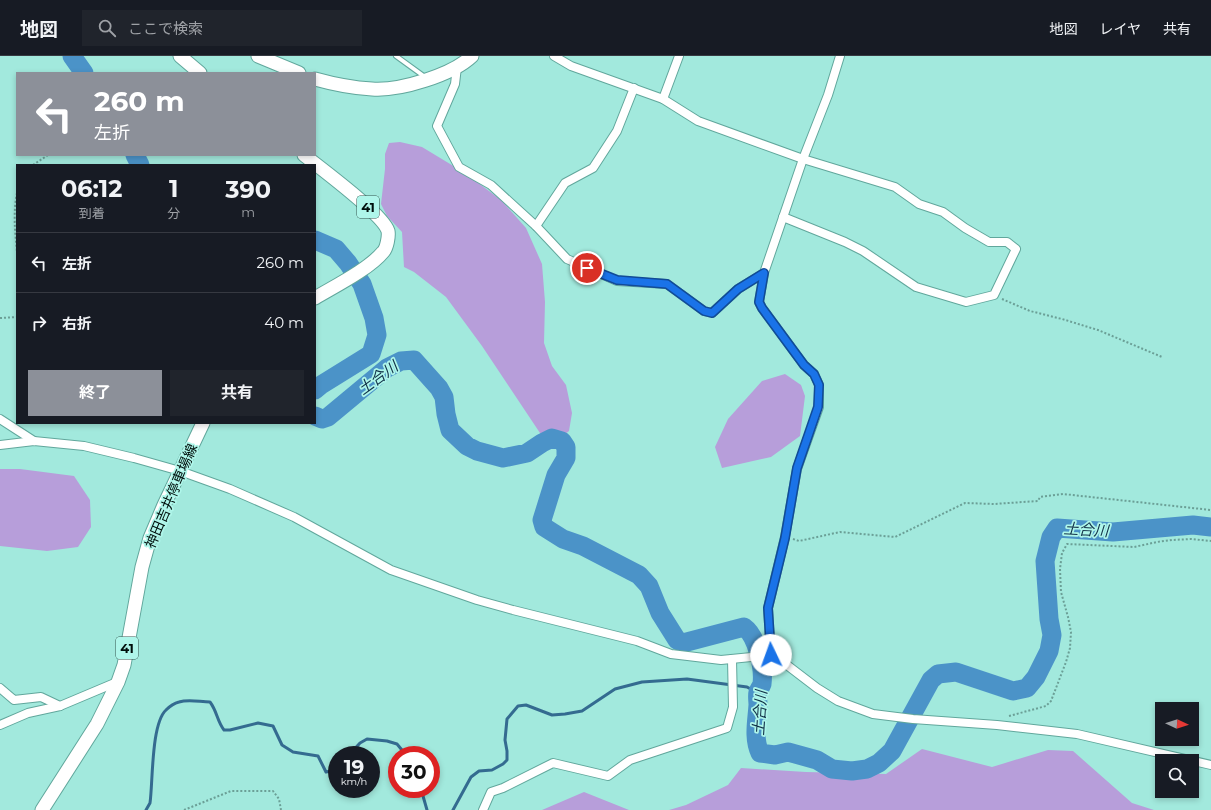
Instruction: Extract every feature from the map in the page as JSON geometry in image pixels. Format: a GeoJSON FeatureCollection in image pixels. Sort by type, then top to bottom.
{"type":"FeatureCollection","features":[{"type":"Feature","properties":{"kind":"main road"},"geometry":{"type":"LineString","coordinates":[[180,56],[199,72]]}},
{"type":"Feature","properties":{"kind":"main road"},"geometry":{"type":"LineString","coordinates":[[258,56],[297,72]]}},
{"type":"Feature","properties":{"kind":"main road"},"geometry":{"type":"LineString","coordinates":[[316,79],[328,83],[373,89],[395,88],[442,74],[457,67],[472,56]]}},
{"type":"Feature","properties":{"kind":"main road","name":"41"},"geometry":{"type":"LineString","coordinates":[[305,156],[315,164]]}},
{"type":"Feature","properties":{"kind":"main road","name":"41"},"geometry":{"type":"LineString","coordinates":[[316,165],[370,208],[381,219],[388,231],[385,250],[375,260],[316,297]]}},
{"type":"Feature","properties":{"kind":"main road","name":"神田吉井停車場線"},"geometry":{"type":"LineString","coordinates":[[42,810],[97,724],[118,682],[124,665],[142,567],[150,538],[164,504],[203,424]]}},
{"type":"Feature","properties":{"kind":"street"},"geometry":{"type":"LineString","coordinates":[[554,56],[571,66],[663,99],[698,121],[803,159],[895,187],[919,204],[943,212],[965,228],[989,242],[1007,242],[1016,249],[994,295],[966,302],[916,287],[864,251],[783,217]]}},
{"type":"Feature","properties":{"kind":"street"},"geometry":{"type":"LineString","coordinates":[[663,99],[679,56]]}},
{"type":"Feature","properties":{"kind":"street"},"geometry":{"type":"LineString","coordinates":[[771,655],[768,608],[785,538],[797,468],[818,407],[819,385],[814,374],[804,365],[759,302],[764,273],[803,159],[828,96],[840,56]]}},
{"type":"Feature","properties":{"kind":"street"},"geometry":{"type":"LineString","coordinates":[[457,67],[455,84],[436,126],[459,167],[491,185],[536,226],[567,259],[617,280],[667,284],[704,311],[712,313],[738,289],[764,273]]}},
{"type":"Feature","properties":{"kind":"street"},"geometry":{"type":"LineString","coordinates":[[536,226],[565,183],[593,168],[617,131],[634,88]]}},
{"type":"Feature","properties":{"kind":"street"},"geometry":{"type":"LineString","coordinates":[[0,419],[34,441]]}},
{"type":"Feature","properties":{"kind":"street"},"geometry":{"type":"LineString","coordinates":[[0,445],[34,441],[84,446],[180,471],[230,489],[294,517],[391,570],[476,600],[637,641],[671,654],[721,660],[771,655],[838,701],[873,714],[1077,734],[1211,765]]}},
{"type":"Feature","properties":{"kind":"street"},"geometry":{"type":"LineString","coordinates":[[483,810],[491,792],[503,788],[553,763],[608,776],[630,760],[727,728],[733,707],[732,659]]}},
{"type":"Feature","properties":{"kind":"street"},"geometry":{"type":"LineString","coordinates":[[0,726],[28,713],[60,706],[118,682]]}},
{"type":"Feature","properties":{"kind":"street"},"geometry":{"type":"LineString","coordinates":[[0,688],[14,700],[42,697],[60,706]]}},
{"type":"Feature","properties":{"kind":"lane"},"geometry":{"type":"LineString","coordinates":[[396,56],[428,79]]}},
{"type":"Feature","properties":{"kind":"path"},"geometry":{"type":"LineString","coordinates":[[34,164],[46,156]]}},
{"type":"Feature","properties":{"kind":"path"},"geometry":{"type":"LineString","coordinates":[[16,206],[16,236]]}},
{"type":"Feature","properties":{"kind":"path"},"geometry":{"type":"LineString","coordinates":[[994,295],[1030,311],[1098,330],[1162,357]]}},
{"type":"Feature","properties":{"kind":"path"},"geometry":{"type":"LineString","coordinates":[[0,318],[16,318]]}},
{"type":"Feature","properties":{"kind":"path"},"geometry":{"type":"LineString","coordinates":[[785,538],[799,541],[840,532],[895,537],[965,503],[994,504],[1038,501],[1040,497],[1063,494],[1211,510]]}},
{"type":"Feature","properties":{"kind":"path"},"geometry":{"type":"LineString","coordinates":[[997,725],[1009,716],[1046,706],[1051,701],[1070,648],[1068,616],[1061,592],[1060,569],[1062,553],[1067,544],[1134,547],[1172,540],[1191,539],[1211,541]]}},
{"type":"Feature","properties":{"kind":"path"},"geometry":{"type":"LineString","coordinates":[[184,810],[231,791],[273,791],[279,799],[281,810]]}},
{"type":"Feature","properties":{"kind":"shaded area"},"geometry":{"type":"Polygon","coordinates":[[[400,142],[422,147],[465,173],[501,200],[526,228],[542,264],[545,302],[544,343],[552,366],[566,385],[572,413],[569,431],[556,441],[540,433],[482,346],[446,297],[414,272],[404,267],[402,232],[387,216],[381,204],[385,154],[389,143],[400,142]]]}},
{"type":"Feature","properties":{"kind":"shaded area"},"geometry":{"type":"Polygon","coordinates":[[[785,374],[801,385],[805,396],[800,436],[771,457],[722,468],[715,447],[728,419],[762,381],[785,374]]]}},
{"type":"Feature","properties":{"kind":"shaded area"},"geometry":{"type":"Polygon","coordinates":[[[0,469],[20,469],[74,476],[90,500],[91,527],[78,547],[47,551],[0,546],[0,469]]]}},
{"type":"Feature","properties":{"kind":"shaded area"},"geometry":{"type":"Polygon","coordinates":[[[922,749],[992,767],[1048,750],[1073,751],[1132,803],[1154,810],[669,810],[686,805],[728,785],[741,768],[806,772],[886,774],[922,749]]]}},
{"type":"Feature","properties":{"kind":"shaded area"},"geometry":{"type":"Polygon","coordinates":[[[584,792],[629,810],[542,810],[584,792]]]}},
{"type":"Feature","properties":{"kind":"waterway","name":"土合川"},"geometry":{"type":"LineString","coordinates":[[72,56],[83,72]]}},
{"type":"Feature","properties":{"kind":"waterway","name":"土合川"},"geometry":{"type":"LineString","coordinates":[[136,156],[140,164]]}},
{"type":"Feature","properties":{"kind":"waterway","name":"土合川"},"geometry":{"type":"LineString","coordinates":[[316,240],[336,249],[348,263],[362,284],[374,318],[377,335],[371,354],[316,389]]}},
{"type":"Feature","properties":{"kind":"waterway","name":"土合川"},"geometry":{"type":"LineString","coordinates":[[316,416],[322,419],[328,417],[387,368],[401,361],[414,360],[439,388],[444,397],[450,430],[467,446],[477,451],[503,458],[527,453],[552,438],[562,441],[566,447],[566,458],[556,475],[542,520],[544,527],[563,539],[583,546],[639,575],[649,586],[660,613],[677,640],[683,643],[744,627],[749,631],[759,653],[762,670],[762,684],[758,691],[756,729],[760,753],[775,755],[788,752],[817,760],[832,769],[852,771],[867,769],[879,763],[892,751],[931,680],[938,674],[956,672],[1013,691],[1027,688],[1036,677],[1049,651],[1052,635],[1049,619],[1045,561],[1051,537],[1057,528],[1113,532],[1193,525],[1211,527]]}},
{"type":"Feature","properties":{"kind":"waterway"},"geometry":{"type":"LineString","coordinates":[[453,810],[471,777],[479,771],[492,770],[507,760],[505,740],[507,719],[518,706],[526,705],[552,715],[565,714],[582,711],[615,689],[642,682],[687,679],[747,687],[758,693]]}},
{"type":"Feature","properties":{"kind":"waterway"},"geometry":{"type":"LineString","coordinates":[[146,810],[150,803],[155,740],[161,717],[166,710],[174,704],[183,701],[210,702],[224,730],[230,730],[258,723],[273,726],[282,745],[293,752],[318,756],[326,772],[328,772]]}},
{"type":"Feature","properties":{"kind":"waterway"},"geometry":{"type":"LineString","coordinates":[[357,746],[367,739],[387,741],[399,746]]}},
{"type":"Feature","properties":{"kind":"waterway"},"geometry":{"type":"LineString","coordinates":[[424,798],[427,810]]}},
{"type":"Feature","properties":{"kind":"route"},"geometry":{"type":"LineString","coordinates":[[587,268],[617,280],[667,284],[704,311],[712,313],[738,289],[764,273],[759,302],[804,365],[814,374],[819,385],[818,407],[797,468],[785,538],[768,608],[771,655]]}}]}
